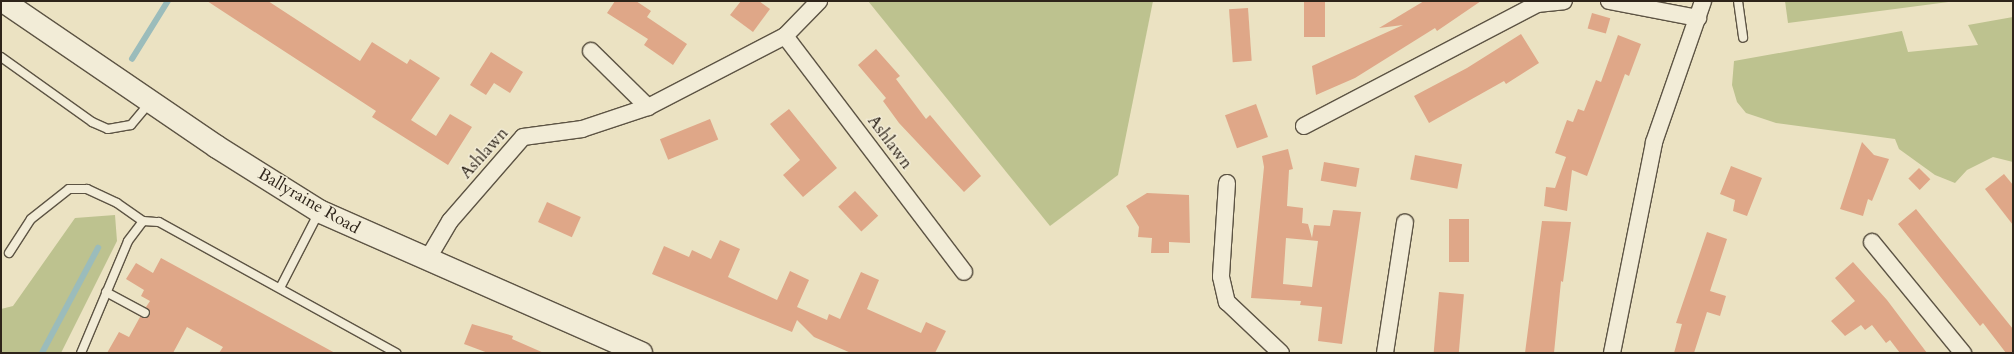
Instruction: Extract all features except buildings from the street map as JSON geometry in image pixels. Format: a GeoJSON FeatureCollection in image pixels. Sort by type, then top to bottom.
{"type":"FeatureCollection","features":[{"type":"Feature","properties":{"kind":"main road","name":"Ballyraine Road"},"geometry":{"type":"LineString","coordinates":[[3,1],[150,101],[319,211],[427,260],[641,353]]}},
{"type":"Feature","properties":{"kind":"street","name":"Ashlawn"},"geometry":{"type":"LineString","coordinates":[[427,260],[450,222],[523,137],[582,129],[648,107],[785,36],[819,1]]}},
{"type":"Feature","properties":{"kind":"street"},"geometry":{"type":"LineString","coordinates":[[1304,126],[1537,4],[1564,1]]}},
{"type":"Feature","properties":{"kind":"street"},"geometry":{"type":"LineString","coordinates":[[1608,1],[1698,18]]}},
{"type":"Feature","properties":{"kind":"street"},"geometry":{"type":"LineString","coordinates":[[1612,353],[1654,142],[1703,1]]}},
{"type":"Feature","properties":{"kind":"street","name":"Ashlawn"},"geometry":{"type":"LineString","coordinates":[[785,36],[964,272]]}},
{"type":"Feature","properties":{"kind":"street"},"geometry":{"type":"LineString","coordinates":[[591,51],[648,107]]}},
{"type":"Feature","properties":{"kind":"street"},"geometry":{"type":"LineString","coordinates":[[1227,183],[1222,277],[1227,302],[1280,353]]}},
{"type":"Feature","properties":{"kind":"street"},"geometry":{"type":"LineString","coordinates":[[1385,353],[1405,223]]}},
{"type":"Feature","properties":{"kind":"street"},"geometry":{"type":"LineString","coordinates":[[1872,242],[1963,353]]}},
{"type":"Feature","properties":{"kind":"lane"},"geometry":{"type":"LineString","coordinates":[[1738,1],[1743,38]]}},
{"type":"Feature","properties":{"kind":"lane"},"geometry":{"type":"LineString","coordinates":[[1,57],[92,122],[108,130],[131,125],[150,101]]}},
{"type":"Feature","properties":{"kind":"lane"},"geometry":{"type":"LineString","coordinates":[[9,253],[31,219],[69,189],[87,189],[117,203],[143,221],[159,222],[396,353]]}},
{"type":"Feature","properties":{"kind":"lane"},"geometry":{"type":"LineString","coordinates":[[280,288],[319,211]]}},
{"type":"Feature","properties":{"kind":"lane"},"geometry":{"type":"LineString","coordinates":[[81,353],[128,242],[143,221]]}},
{"type":"Feature","properties":{"kind":"lane"},"geometry":{"type":"LineString","coordinates":[[106,292],[145,314]]}},
{"type":"Feature","properties":{"kind":"green space"},"geometry":{"type":"Polygon","coordinates":[[[868,1],[1153,1],[1118,175],[1050,226],[868,1]]]}},
{"type":"Feature","properties":{"kind":"green space"},"geometry":{"type":"Polygon","coordinates":[[[1785,1],[1956,1],[1788,23],[1785,1]]]}},
{"type":"Feature","properties":{"kind":"green space"},"geometry":{"type":"Polygon","coordinates":[[[2013,17],[2013,162],[1993,157],[1967,170],[1955,183],[1935,175],[1899,149],[1895,139],[1776,123],[1746,113],[1737,102],[1732,85],[1734,61],[1902,31],[1908,52],[1978,45],[1968,25],[2013,17]]]}},
{"type":"Feature","properties":{"kind":"green space"},"geometry":{"type":"Polygon","coordinates":[[[115,215],[117,241],[61,353],[1,353],[1,309],[13,306],[75,218],[115,215]]]}},
{"type":"Feature","properties":{"kind":"waterway"},"geometry":{"type":"LineString","coordinates":[[132,59],[168,1]]}},
{"type":"Feature","properties":{"kind":"waterway"},"geometry":{"type":"LineString","coordinates":[[42,353],[98,248]]}}]}
